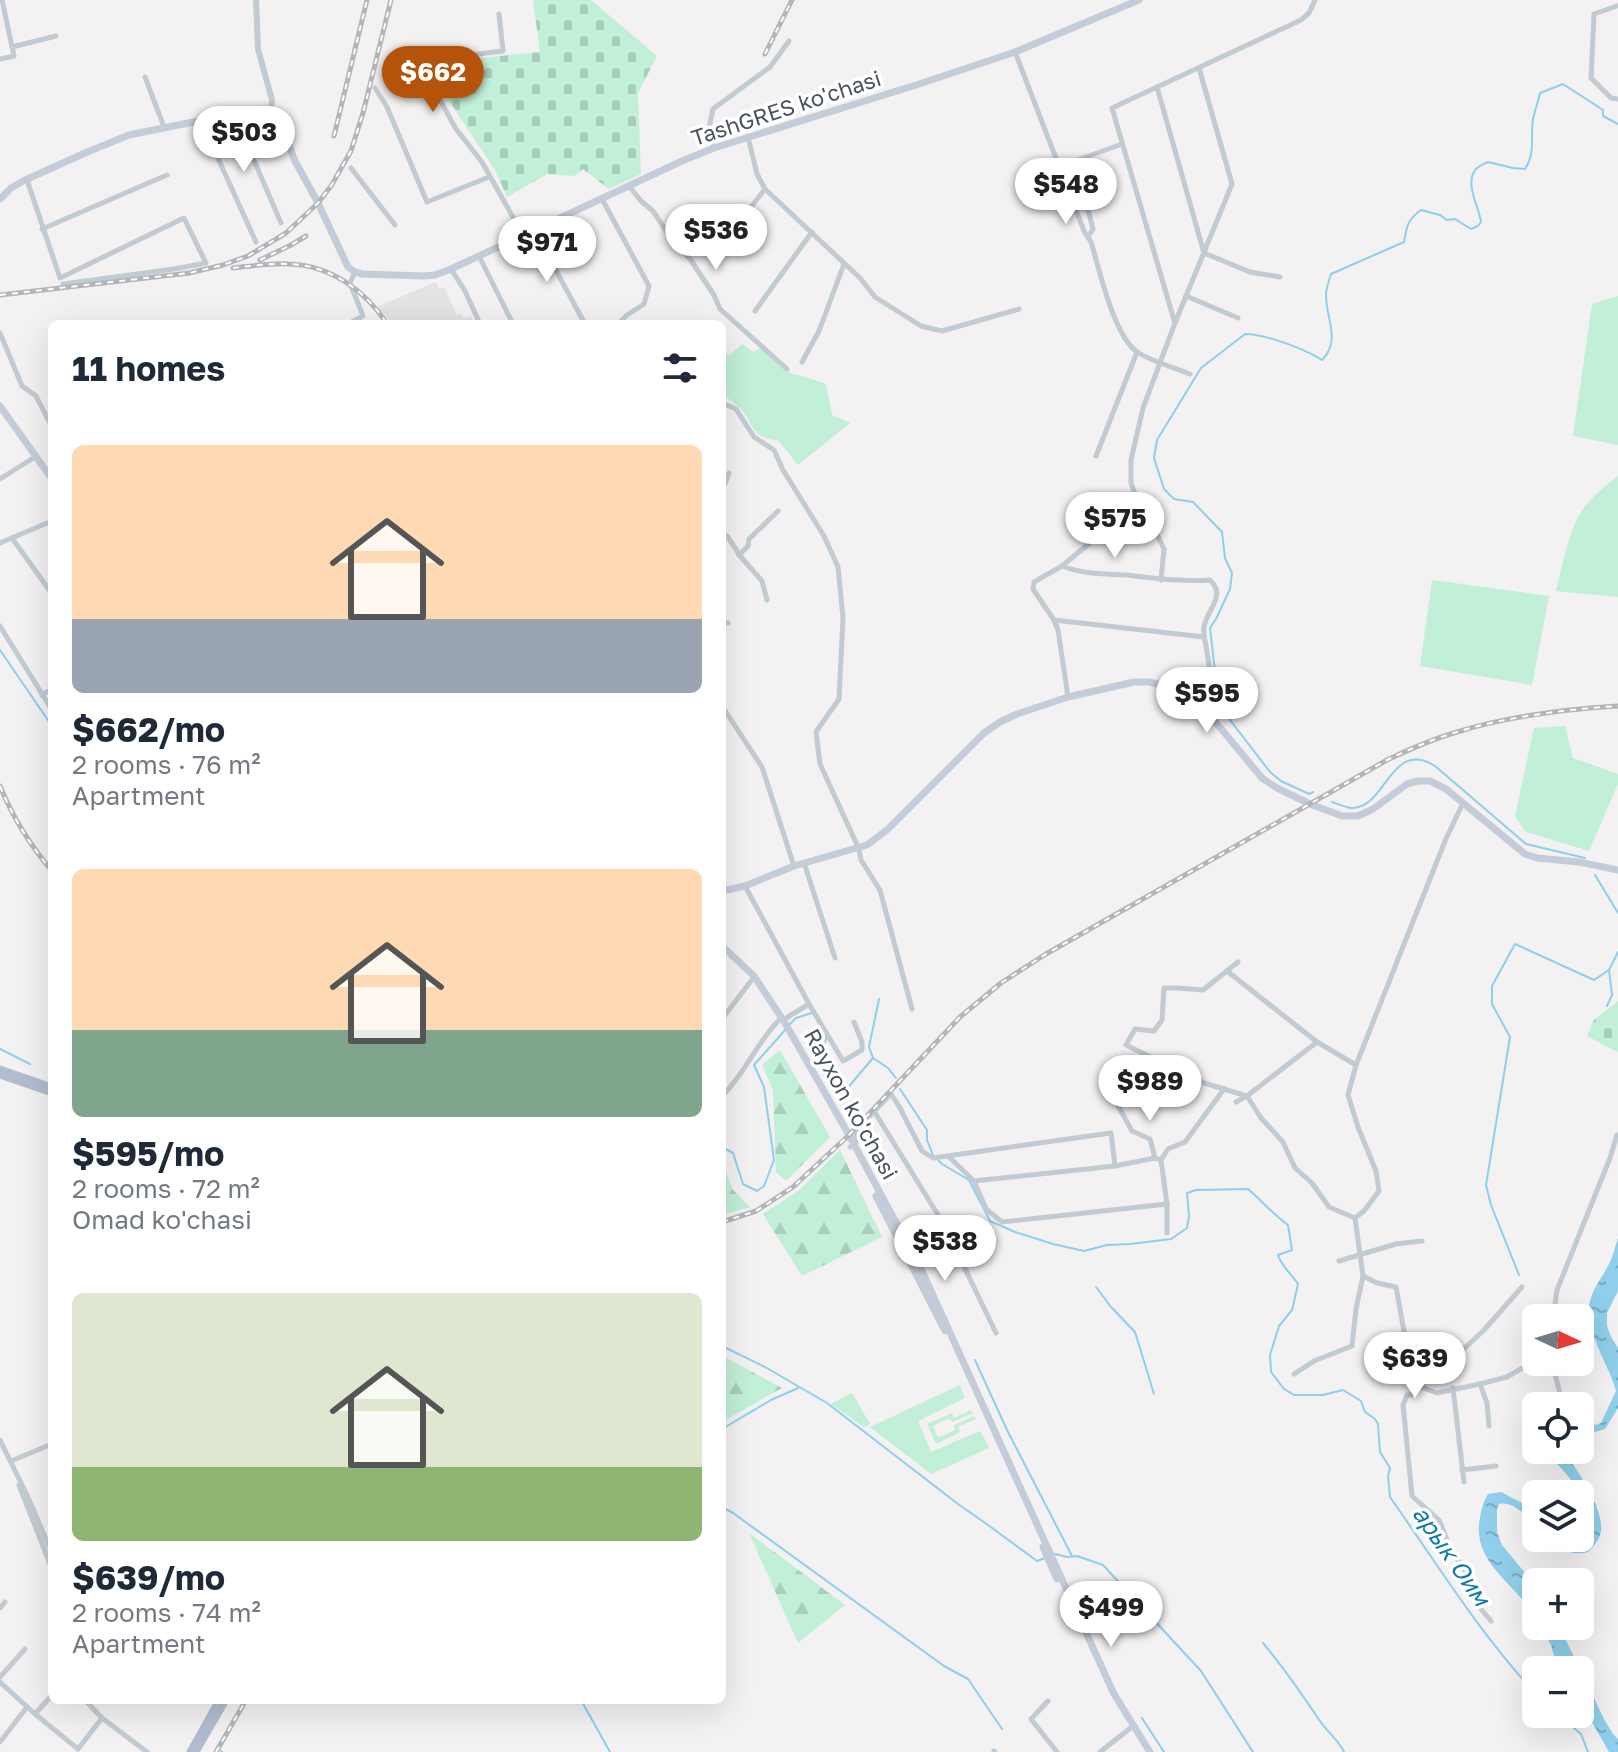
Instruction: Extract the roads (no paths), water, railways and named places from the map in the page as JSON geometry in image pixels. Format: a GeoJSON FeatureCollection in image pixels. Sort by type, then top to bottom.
{"type":"FeatureCollection","features":[{"type":"Feature","properties":{"kind":"main road","name":"TashGRES ko'chasi"},"geometry":{"type":"LineString","coordinates":[[355,272],[435,275],[714,148],[1015,52],[1139,0]]}},
{"type":"Feature","properties":{"kind":"main road"},"geometry":{"type":"LineString","coordinates":[[0,199],[11,188],[114,140],[164,127],[271,109],[277,115],[295,161],[345,264],[355,272]]}},
{"type":"Feature","properties":{"kind":"main road"},"geometry":{"type":"LineString","coordinates":[[0,404],[48,472]]}},
{"type":"Feature","properties":{"kind":"main road"},"geometry":{"type":"LineString","coordinates":[[0,404],[48,470]]}},
{"type":"Feature","properties":{"kind":"main road"},"geometry":{"type":"LineString","coordinates":[[726,890],[871,843],[988,730],[1017,714],[1068,697],[1141,682],[1181,691],[1199,702],[1262,778],[1321,809],[1342,816],[1358,816],[1407,784],[1424,781],[1441,786],[1525,854],[1618,870]]}},
{"type":"Feature","properties":{"kind":"main road","name":"Rayxon ko'chasi"},"geometry":{"type":"LineString","coordinates":[[726,954],[753,977],[782,1021],[852,1146],[961,1364],[1112,1697],[1147,1752]]}},
{"type":"Feature","properties":{"kind":"main road"},"geometry":{"type":"LineString","coordinates":[[0,1069],[21,1080]]}},
{"type":"Feature","properties":{"kind":"main road"},"geometry":{"type":"LineString","coordinates":[[0,1075],[48,1089]]}},
{"type":"Feature","properties":{"kind":"main road"},"geometry":{"type":"LineString","coordinates":[[196,1752],[218,1704]]}},
{"type":"Feature","properties":{"kind":"main road"},"geometry":{"type":"LineString","coordinates":[[190,1752],[223,1704]]}},
{"type":"Feature","properties":{"kind":"street"},"geometry":{"type":"LineString","coordinates":[[0,59],[14,56],[2,0]]}},
{"type":"Feature","properties":{"kind":"street"},"geometry":{"type":"LineString","coordinates":[[256,0],[258,49],[272,100],[271,109]]}},
{"type":"Feature","properties":{"kind":"street"},"geometry":{"type":"LineString","coordinates":[[1175,323],[1112,108],[1301,20],[1309,13],[1315,0]]}},
{"type":"Feature","properties":{"kind":"street"},"geometry":{"type":"LineString","coordinates":[[1617,6],[1594,14],[1591,78],[1611,98],[1618,99]]}},
{"type":"Feature","properties":{"kind":"street"},"geometry":{"type":"LineString","coordinates":[[499,14],[503,51],[445,58],[435,91],[456,129],[482,162],[523,235]]}},
{"type":"Feature","properties":{"kind":"street"},"geometry":{"type":"LineString","coordinates":[[12,47],[56,36]]}},
{"type":"Feature","properties":{"kind":"street"},"geometry":{"type":"LineString","coordinates":[[714,148],[709,128],[713,109],[770,67],[789,41]]}},
{"type":"Feature","properties":{"kind":"street"},"geometry":{"type":"LineString","coordinates":[[1015,52],[1088,237],[1113,315],[1124,336],[1137,352],[1190,374]]}},
{"type":"Feature","properties":{"kind":"street"},"geometry":{"type":"LineString","coordinates":[[1161,580],[1164,549],[1139,505],[1131,483],[1131,460],[1143,408],[1232,184],[1199,68]]}},
{"type":"Feature","properties":{"kind":"street"},"geometry":{"type":"LineString","coordinates":[[145,77],[164,127]]}},
{"type":"Feature","properties":{"kind":"street"},"geometry":{"type":"LineString","coordinates":[[1157,87],[1204,253]]}},
{"type":"Feature","properties":{"kind":"street"},"geometry":{"type":"LineString","coordinates":[[375,88],[387,107],[427,202],[489,177]]}},
{"type":"Feature","properties":{"kind":"street"},"geometry":{"type":"LineString","coordinates":[[234,114],[281,223]]}},
{"type":"Feature","properties":{"kind":"street"},"geometry":{"type":"LineString","coordinates":[[201,120],[256,242]]}},
{"type":"Feature","properties":{"kind":"street"},"geometry":{"type":"LineString","coordinates":[[748,137],[757,174],[765,189],[860,278],[875,297],[921,326],[942,331],[1019,309]]}},
{"type":"Feature","properties":{"kind":"street"},"geometry":{"type":"LineString","coordinates":[[1088,237],[1093,229],[1075,161],[1122,144]]}},
{"type":"Feature","properties":{"kind":"street"},"geometry":{"type":"LineString","coordinates":[[351,168],[395,225]]}},
{"type":"Feature","properties":{"kind":"street"},"geometry":{"type":"LineString","coordinates":[[42,229],[167,175]]}},
{"type":"Feature","properties":{"kind":"street"},"geometry":{"type":"LineString","coordinates":[[27,180],[61,281]]}},
{"type":"Feature","properties":{"kind":"street"},"geometry":{"type":"LineString","coordinates":[[629,186],[690,259],[720,309],[787,369]]}},
{"type":"Feature","properties":{"kind":"street"},"geometry":{"type":"LineString","coordinates":[[730,242],[765,189]]}},
{"type":"Feature","properties":{"kind":"street"},"geometry":{"type":"LineString","coordinates":[[601,199],[649,286],[644,304],[622,320]]}},
{"type":"Feature","properties":{"kind":"street"},"geometry":{"type":"LineString","coordinates":[[184,218],[206,263],[174,269],[61,281],[184,218]]}},
{"type":"Feature","properties":{"kind":"street"},"geometry":{"type":"LineString","coordinates":[[534,230],[583,320]]}},
{"type":"Feature","properties":{"kind":"street"},"geometry":{"type":"LineString","coordinates":[[755,311],[812,232]]}},
{"type":"Feature","properties":{"kind":"street"},"geometry":{"type":"LineString","coordinates":[[1204,253],[1250,272],[1280,277]]}},
{"type":"Feature","properties":{"kind":"street"},"geometry":{"type":"LineString","coordinates":[[479,255],[511,320]]}},
{"type":"Feature","properties":{"kind":"street"},"geometry":{"type":"LineString","coordinates":[[345,264],[363,316],[356,320]]}},
{"type":"Feature","properties":{"kind":"street"},"geometry":{"type":"LineString","coordinates":[[802,362],[819,331],[844,264]]}},
{"type":"Feature","properties":{"kind":"street"},"geometry":{"type":"LineString","coordinates":[[451,269],[478,320]]}},
{"type":"Feature","properties":{"kind":"street"},"geometry":{"type":"LineString","coordinates":[[350,283],[355,272]]}},
{"type":"Feature","properties":{"kind":"street"},"geometry":{"type":"LineString","coordinates":[[1186,296],[1238,318]]}},
{"type":"Feature","properties":{"kind":"street"},"geometry":{"type":"LineString","coordinates":[[0,333],[22,386],[36,396],[48,419]]}},
{"type":"Feature","properties":{"kind":"street"},"geometry":{"type":"LineString","coordinates":[[1096,456],[1137,352]]}},
{"type":"Feature","properties":{"kind":"street"},"geometry":{"type":"LineString","coordinates":[[726,405],[736,409],[754,437],[774,450],[824,536],[838,567],[843,618],[839,699],[816,732],[820,764],[859,849],[861,860],[880,890],[912,1009]]}},
{"type":"Feature","properties":{"kind":"street"},"geometry":{"type":"LineString","coordinates":[[0,423],[8,418]]}},
{"type":"Feature","properties":{"kind":"street"},"geometry":{"type":"LineString","coordinates":[[0,479],[35,457]]}},
{"type":"Feature","properties":{"kind":"street"},"geometry":{"type":"LineString","coordinates":[[726,481],[729,473]]}},
{"type":"Feature","properties":{"kind":"street"},"geometry":{"type":"LineString","coordinates":[[1068,697],[1058,630],[1033,589],[1034,582],[1062,566],[1139,505]]}},
{"type":"Feature","properties":{"kind":"street"},"geometry":{"type":"LineString","coordinates":[[739,555],[748,546],[749,539],[778,511]]}},
{"type":"Feature","properties":{"kind":"street"},"geometry":{"type":"LineString","coordinates":[[0,543],[48,523]]}},
{"type":"Feature","properties":{"kind":"street"},"geometry":{"type":"LineString","coordinates":[[726,536],[762,581],[767,600]]}},
{"type":"Feature","properties":{"kind":"street"},"geometry":{"type":"LineString","coordinates":[[12,538],[48,588]]}},
{"type":"Feature","properties":{"kind":"street"},"geometry":{"type":"LineString","coordinates":[[1062,566],[1076,572],[1161,580],[1210,580],[1217,590],[1205,623],[1209,688],[1199,702]]}},
{"type":"Feature","properties":{"kind":"street"},"geometry":{"type":"LineString","coordinates":[[1054,620],[1204,637]]}},
{"type":"Feature","properties":{"kind":"street"},"geometry":{"type":"LineString","coordinates":[[0,626],[48,704]]}},
{"type":"Feature","properties":{"kind":"street"},"geometry":{"type":"LineString","coordinates":[[42,695],[48,691]]}},
{"type":"Feature","properties":{"kind":"street"},"geometry":{"type":"LineString","coordinates":[[726,712],[762,767],[794,866]]}},
{"type":"Feature","properties":{"kind":"street"},"geometry":{"type":"LineString","coordinates":[[1355,1218],[1379,1191],[1376,1171],[1348,1095],[1356,1065],[1463,803]]}},
{"type":"Feature","properties":{"kind":"street"},"geometry":{"type":"LineString","coordinates":[[804,863],[835,958]]}},
{"type":"Feature","properties":{"kind":"street","name":"Rayxon ko'chasi"},"geometry":{"type":"LineString","coordinates":[[745,886],[843,1061],[862,1050],[854,1022]]}},
{"type":"Feature","properties":{"kind":"street"},"geometry":{"type":"LineString","coordinates":[[1238,962],[1203,990],[1164,988],[1162,1020],[1154,1031],[1135,1029],[1126,1045],[1204,1083],[1247,1096],[1261,1118],[1283,1142],[1295,1168],[1312,1183],[1329,1207],[1355,1218]]}},
{"type":"Feature","properties":{"kind":"street"},"geometry":{"type":"LineString","coordinates":[[1227,971],[1317,1042],[1356,1065]]}},
{"type":"Feature","properties":{"kind":"street"},"geometry":{"type":"LineString","coordinates":[[726,1014],[753,977]]}},
{"type":"Feature","properties":{"kind":"street"},"geometry":{"type":"LineString","coordinates":[[726,1092],[734,1085],[747,1061],[782,1021],[809,1004]]}},
{"type":"Feature","properties":{"kind":"street"},"geometry":{"type":"LineString","coordinates":[[1236,1102],[1317,1042]]}},
{"type":"Feature","properties":{"kind":"street"},"geometry":{"type":"LineString","coordinates":[[974,1181],[1158,1159],[1168,1149],[1185,1142],[1224,1088]]}},
{"type":"Feature","properties":{"kind":"street"},"geometry":{"type":"LineString","coordinates":[[852,1146],[857,1139],[856,1130],[891,1094],[922,1151],[933,1158],[1111,1133],[1115,1166]]}},
{"type":"Feature","properties":{"kind":"street"},"geometry":{"type":"LineString","coordinates":[[1115,1100],[1132,1131],[1150,1139],[1158,1159],[1167,1204],[1167,1233]]}},
{"type":"Feature","properties":{"kind":"street"},"geometry":{"type":"LineString","coordinates":[[874,1111],[943,1223],[996,1333]]}},
{"type":"Feature","properties":{"kind":"street"},"geometry":{"type":"LineString","coordinates":[[1555,1304],[1557,1290],[1617,1135]]}},
{"type":"Feature","properties":{"kind":"street"},"geometry":{"type":"LineString","coordinates":[[946,1155],[974,1181],[986,1209],[1002,1222],[1167,1204]]}},
{"type":"Feature","properties":{"kind":"street"},"geometry":{"type":"LineString","coordinates":[[1294,1374],[1314,1361],[1352,1346],[1363,1276],[1355,1218]]}},
{"type":"Feature","properties":{"kind":"street"},"geometry":{"type":"LineString","coordinates":[[1339,1261],[1396,1244],[1422,1241]]}},
{"type":"Feature","properties":{"kind":"street"},"geometry":{"type":"LineString","coordinates":[[1363,1276],[1396,1287],[1409,1359],[1421,1387],[1437,1393],[1507,1377],[1522,1368]]}},
{"type":"Feature","properties":{"kind":"street"},"geometry":{"type":"LineString","coordinates":[[1417,1377],[1422,1378],[1452,1360],[1522,1287]]}},
{"type":"Feature","properties":{"kind":"street"},"geometry":{"type":"LineString","coordinates":[[1480,1384],[1487,1403],[1489,1426]]}},
{"type":"Feature","properties":{"kind":"street"},"geometry":{"type":"LineString","coordinates":[[1421,1387],[1407,1395],[1403,1405],[1412,1496],[1439,1520],[1450,1547],[1475,1587],[1481,1609],[1491,1621]]}},
{"type":"Feature","properties":{"kind":"street"},"geometry":{"type":"LineString","coordinates":[[1453,1388],[1464,1482]]}},
{"type":"Feature","properties":{"kind":"street"},"geometry":{"type":"LineString","coordinates":[[0,1440],[48,1546]]}},
{"type":"Feature","properties":{"kind":"street"},"geometry":{"type":"LineString","coordinates":[[11,1461],[48,1446]]}},
{"type":"Feature","properties":{"kind":"street"},"geometry":{"type":"LineString","coordinates":[[1462,1470],[1496,1466]]}},
{"type":"Feature","properties":{"kind":"street"},"geometry":{"type":"LineString","coordinates":[[41,1534],[48,1531]]}},
{"type":"Feature","properties":{"kind":"street"},"geometry":{"type":"LineString","coordinates":[[41,1534],[48,1556]]}},
{"type":"Feature","properties":{"kind":"street"},"geometry":{"type":"LineString","coordinates":[[0,1608],[5,1602]]}},
{"type":"Feature","properties":{"kind":"street"},"geometry":{"type":"LineString","coordinates":[[25,1649],[0,1680],[27,1707],[78,1750],[102,1718]]}},
{"type":"Feature","properties":{"kind":"street"},"geometry":{"type":"LineString","coordinates":[[35,1714],[48,1699]]}},
{"type":"Feature","properties":{"kind":"street"},"geometry":{"type":"LineString","coordinates":[[1048,1701],[1031,1719],[1057,1752]]}},
{"type":"Feature","properties":{"kind":"street"},"geometry":{"type":"LineString","coordinates":[[89,1704],[147,1752]]}},
{"type":"Feature","properties":{"kind":"street"},"geometry":{"type":"LineString","coordinates":[[0,1742],[27,1707]]}},
{"type":"Feature","properties":{"kind":"street"},"geometry":{"type":"LineString","coordinates":[[1100,1752],[1131,1727]]}},
{"type":"Feature","properties":{"kind":"water"},"geometry":{"type":"Polygon","coordinates":[[[1618,1238],[1618,1291],[1607,1313],[1607,1326],[1618,1348],[1618,1408],[1605,1429],[1595,1432],[1594,1424],[1601,1423],[1616,1391],[1594,1337],[1594,1304],[1590,1304],[1618,1238]]]}},
{"type":"Feature","properties":{"kind":"water"},"geometry":{"type":"Polygon","coordinates":[[[1557,1464],[1573,1464],[1584,1480],[1570,1480],[1557,1464]]]}},
{"type":"Feature","properties":{"kind":"water"},"geometry":{"type":"Polygon","coordinates":[[[1501,1492],[1522,1503],[1522,1513],[1509,1505],[1499,1504],[1497,1532],[1502,1545],[1522,1569],[1522,1599],[1484,1552],[1479,1524],[1488,1494],[1501,1492]]]}},
{"type":"Feature","properties":{"kind":"water"},"geometry":{"type":"Polygon","coordinates":[[[1594,1500],[1601,1522],[1598,1540],[1594,1545],[1594,1500]]]}},
{"type":"Feature","properties":{"kind":"water"},"geometry":{"type":"Polygon","coordinates":[[[1548,1640],[1566,1640],[1574,1656],[1554,1656],[1548,1640]]]}},
{"type":"Feature","properties":{"kind":"water"},"geometry":{"type":"Polygon","coordinates":[[[1594,1698],[1618,1739],[1618,1752],[1609,1752],[1594,1726],[1594,1698]]]}},
{"type":"Feature","properties":{"kind":"waterway"},"geometry":{"type":"LineString","coordinates":[[1313,792],[1309,794],[1281,781],[1270,772],[1217,703],[1210,628],[1230,589],[1232,573],[1225,558],[1222,532],[1193,502],[1174,499],[1164,489],[1154,458],[1157,440],[1201,368],[1245,334],[1285,343],[1322,360],[1332,337],[1326,302],[1331,274],[1404,242],[1408,224],[1421,210],[1447,220],[1455,219],[1471,229],[1478,226],[1481,222],[1472,188],[1473,175],[1477,168],[1488,162],[1525,169],[1530,157],[1533,119],[1540,93],[1563,84],[1603,110],[1603,116],[1618,124]]}},
{"type":"Feature","properties":{"kind":"waterway"},"geometry":{"type":"LineString","coordinates":[[0,650],[48,720]]}},
{"type":"Feature","properties":{"kind":"waterway"},"geometry":{"type":"LineString","coordinates":[[1332,802],[1351,808],[1363,806],[1398,768],[1408,761],[1420,760],[1435,766],[1526,844],[1585,858]]}},
{"type":"Feature","properties":{"kind":"waterway"},"geometry":{"type":"LineString","coordinates":[[1595,875],[1618,913]]}},
{"type":"Feature","properties":{"kind":"waterway"},"geometry":{"type":"LineString","coordinates":[[1519,1275],[1486,1185],[1510,1037],[1492,1004],[1492,986],[1515,944],[1594,980],[1609,970]]}},
{"type":"Feature","properties":{"kind":"waterway"},"geometry":{"type":"LineString","coordinates":[[1607,1006],[1612,995],[1609,970],[1618,952]]}},
{"type":"Feature","properties":{"kind":"waterway","name":"арык Оим"},"geometry":{"type":"LineString","coordinates":[[879,999],[869,1047],[873,1058],[896,1078]]}},
{"type":"Feature","properties":{"kind":"waterway"},"geometry":{"type":"LineString","coordinates":[[790,1024],[796,1018],[812,1013]]}},
{"type":"Feature","properties":{"kind":"waterway"},"geometry":{"type":"LineString","coordinates":[[819,1026],[826,1039],[823,1073],[837,1092],[845,1091],[873,1058]]}},
{"type":"Feature","properties":{"kind":"waterway"},"geometry":{"type":"LineString","coordinates":[[726,1149],[733,1153],[743,1184],[757,1191],[764,1186],[774,1160],[764,1087],[754,1065],[786,1029]]}},
{"type":"Feature","properties":{"kind":"waterway"},"geometry":{"type":"LineString","coordinates":[[0,1049],[30,1064]]}},
{"type":"Feature","properties":{"kind":"waterway","name":"арык Оим"},"geometry":{"type":"LineString","coordinates":[[900,1089],[927,1130],[933,1155]]}},
{"type":"Feature","properties":{"kind":"waterway","name":"арык Оим"},"geometry":{"type":"LineString","coordinates":[[938,1160],[969,1180],[990,1221],[1015,1232],[1084,1251],[1107,1245],[1171,1239],[1187,1228],[1187,1193],[1196,1190],[1248,1189],[1288,1225],[1292,1250],[1278,1255],[1298,1284],[1292,1310],[1279,1326],[1270,1355],[1271,1372],[1284,1389],[1294,1395],[1323,1395],[1343,1390],[1361,1401],[1365,1412],[1378,1424],[1380,1452],[1390,1468],[1390,1497],[1478,1623],[1522,1678]]}},
{"type":"Feature","properties":{"kind":"waterway"},"geometry":{"type":"LineString","coordinates":[[1096,1287],[1135,1332],[1154,1394]]}},
{"type":"Feature","properties":{"kind":"waterway"},"geometry":{"type":"LineString","coordinates":[[726,1348],[827,1403],[1037,1561],[1045,1558]]}},
{"type":"Feature","properties":{"kind":"waterway"},"geometry":{"type":"LineString","coordinates":[[975,1360],[1072,1556]]}},
{"type":"Feature","properties":{"kind":"waterway"},"geometry":{"type":"LineString","coordinates":[[726,1427],[798,1388]]}},
{"type":"Feature","properties":{"kind":"waterway"},"geometry":{"type":"LineString","coordinates":[[726,1509],[944,1666],[968,1679],[1002,1729]]}},
{"type":"Feature","properties":{"kind":"waterway"},"geometry":{"type":"LineString","coordinates":[[1055,1554],[1077,1556],[1103,1565],[1201,1671],[1253,1752]]}},
{"type":"Feature","properties":{"kind":"waterway"},"geometry":{"type":"LineString","coordinates":[[1263,1643],[1344,1752]]}},
{"type":"Feature","properties":{"kind":"waterway"},"geometry":{"type":"LineString","coordinates":[[583,1704],[610,1752]]}},
{"type":"Feature","properties":{"kind":"waterway"},"geometry":{"type":"LineString","coordinates":[[1142,1718],[1164,1752]]}},
{"type":"Feature","properties":{"kind":"waterway","name":"арык Оим"},"geometry":{"type":"LineString","coordinates":[[1574,1728],[1581,1734],[1588,1752]]}},
{"type":"Feature","properties":{"kind":"railway"},"geometry":{"type":"LineString","coordinates":[[334,136],[367,0]]}},
{"type":"Feature","properties":{"kind":"railway"},"geometry":{"type":"LineString","coordinates":[[0,295],[189,273],[248,256],[286,233],[318,203],[351,151],[391,0]]}},
{"type":"Feature","properties":{"kind":"railway"},"geometry":{"type":"LineString","coordinates":[[765,54],[792,0]]}},
{"type":"Feature","properties":{"kind":"railway"},"geometry":{"type":"LineString","coordinates":[[260,260],[306,236]]}},
{"type":"Feature","properties":{"kind":"railway"},"geometry":{"type":"LineString","coordinates":[[233,268],[282,264],[319,269],[358,291],[384,320]]}},
{"type":"Feature","properties":{"kind":"railway"},"geometry":{"type":"LineString","coordinates":[[726,1221],[756,1211],[793,1187],[849,1135],[960,1017],[1001,983],[1046,954],[1413,748],[1495,722],[1618,706]]}},
{"type":"Feature","properties":{"kind":"railway"},"geometry":{"type":"LineString","coordinates":[[0,786],[23,831],[48,866]]}},
{"type":"Feature","properties":{"kind":"railway"},"geometry":{"type":"LineString","coordinates":[[216,1752],[244,1704]]}}]}
